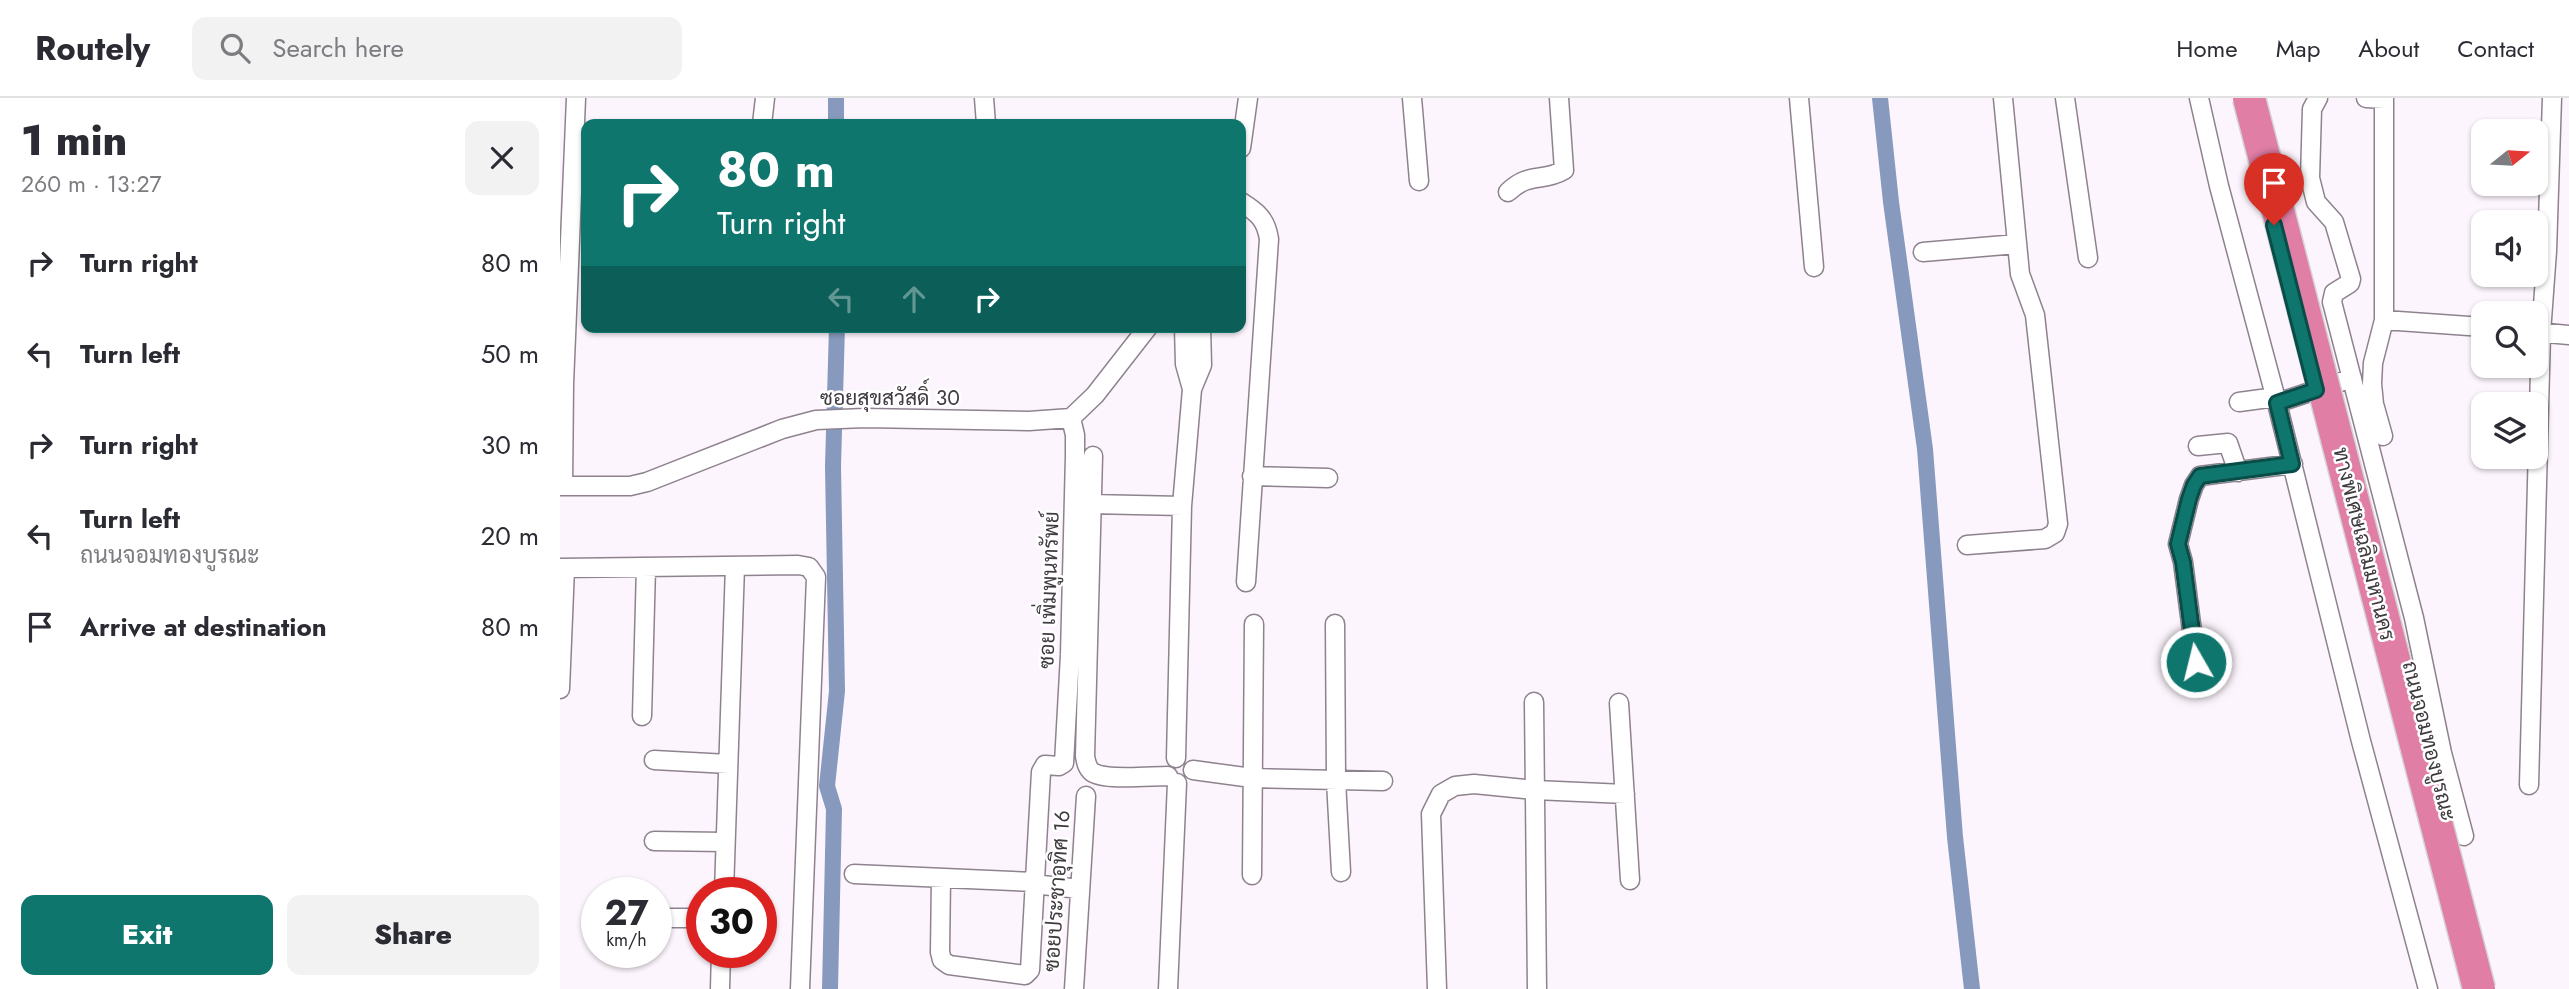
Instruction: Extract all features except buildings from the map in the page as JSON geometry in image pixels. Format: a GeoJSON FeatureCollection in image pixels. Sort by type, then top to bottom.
{"type":"FeatureCollection","features":[{"type":"Feature","properties":{"kind":"highway","name":"ทางพิเศษเฉลิมมหานคร"},"geometry":{"type":"LineString","coordinates":[[2231,98],[2458,989]]}},
{"type":"Feature","properties":{"kind":"highway","name":"ทางพิเศษเฉลิมมหานคร"},"geometry":{"type":"LineString","coordinates":[[2249,98],[2479,989]]}},
{"type":"Feature","properties":{"kind":"street"},"geometry":{"type":"LineString","coordinates":[[562,486],[576,98]]}},
{"type":"Feature","properties":{"kind":"street"},"geometry":{"type":"LineString","coordinates":[[763,119],[765,98]]}},
{"type":"Feature","properties":{"kind":"street"},"geometry":{"type":"LineString","coordinates":[[984,98],[986,119]]}},
{"type":"Feature","properties":{"kind":"street"},"geometry":{"type":"LineString","coordinates":[[1245,119],[1248,98]]}},
{"type":"Feature","properties":{"kind":"street"},"geometry":{"type":"LineString","coordinates":[[1412,98],[1419,181]]}},
{"type":"Feature","properties":{"kind":"street"},"geometry":{"type":"LineString","coordinates":[[1508,192],[1521,181],[1554,176],[1564,170],[1559,98]]}},
{"type":"Feature","properties":{"kind":"street"},"geometry":{"type":"LineString","coordinates":[[1799,98],[1814,267]]}},
{"type":"Feature","properties":{"kind":"street"},"geometry":{"type":"LineString","coordinates":[[1967,545],[2045,539],[2055,533],[2058,524],[2035,314],[2024,289],[2017,244],[2003,98]]}},
{"type":"Feature","properties":{"kind":"street"},"geometry":{"type":"LineString","coordinates":[[2065,98],[2088,258]]}},
{"type":"Feature","properties":{"kind":"street"},"geometry":{"type":"LineString","coordinates":[[2199,98],[2219,186],[2276,400],[2361,741],[2428,989]]}},
{"type":"Feature","properties":{"kind":"street","name":"ถนนจอมทองบูรณะ"},"geometry":{"type":"LineString","coordinates":[[2241,98],[2470,989]]}},
{"type":"Feature","properties":{"kind":"street"},"geometry":{"type":"LineString","coordinates":[[2318,98],[2312,109],[2310,178],[2316,202],[2334,222],[2350,279],[2349,284],[2334,293],[2332,302],[2414,618],[2442,753],[2464,836]]}},
{"type":"Feature","properties":{"kind":"street"},"geometry":{"type":"LineString","coordinates":[[2366,98],[2384,99],[2384,320],[2373,363],[2372,384],[2374,404],[2383,436]]}},
{"type":"Feature","properties":{"kind":"street"},"geometry":{"type":"LineString","coordinates":[[2544,210],[2552,98]]}},
{"type":"Feature","properties":{"kind":"street"},"geometry":{"type":"LineString","coordinates":[[1246,205],[1260,214],[1269,239],[1246,582]]}},
{"type":"Feature","properties":{"kind":"street"},"geometry":{"type":"LineString","coordinates":[[1923,252],[2017,244]]}},
{"type":"Feature","properties":{"kind":"street"},"geometry":{"type":"LineString","coordinates":[[2384,320],[2471,326]]}},
{"type":"Feature","properties":{"kind":"street"},"geometry":{"type":"LineString","coordinates":[[1071,418],[1096,395],[1143,333]]}},
{"type":"Feature","properties":{"kind":"street"},"geometry":{"type":"LineString","coordinates":[[1184,333],[1185,364],[1192,389]]}},
{"type":"Feature","properties":{"kind":"street"},"geometry":{"type":"LineString","coordinates":[[1168,989],[1172,780],[1168,765],[1176,758],[1182,506],[1192,389],[1202,365],[1201,333]]}},
{"type":"Feature","properties":{"kind":"street"},"geometry":{"type":"LineString","coordinates":[[2548,333],[2569,335]]}},
{"type":"Feature","properties":{"kind":"street"},"geometry":{"type":"LineString","coordinates":[[2239,402],[2276,400],[2352,378]]}},
{"type":"Feature","properties":{"kind":"street"},"geometry":{"type":"LineString","coordinates":[[2529,785],[2537,378]]}},
{"type":"Feature","properties":{"kind":"street","name":"ซอยสุขสวัสดิ์ 30"},"geometry":{"type":"LineString","coordinates":[[562,486],[630,486],[646,482],[782,429],[816,420],[866,418],[1029,421],[1071,418]]}},
{"type":"Feature","properties":{"kind":"street","name":"ซอย เพิ่มพูนทรัพย์"},"geometry":{"type":"LineString","coordinates":[[1039,884],[1041,772],[1045,765],[1059,766],[1064,763],[1070,655],[1075,456],[1075,435],[1071,418]]}},
{"type":"Feature","properties":{"kind":"street"},"geometry":{"type":"LineString","coordinates":[[2198,446],[2228,443],[2238,471]]}},
{"type":"Feature","properties":{"kind":"street"},"geometry":{"type":"LineString","coordinates":[[1093,456],[1087,766],[1094,773],[1105,776],[1172,780],[1188,780],[1193,770]]}},
{"type":"Feature","properties":{"kind":"street"},"geometry":{"type":"LineString","coordinates":[[2196,662],[2178,537],[2197,480],[2200,476],[2292,464]]}},
{"type":"Feature","properties":{"kind":"street"},"geometry":{"type":"LineString","coordinates":[[1252,476],[1328,478]]}},
{"type":"Feature","properties":{"kind":"street"},"geometry":{"type":"LineString","coordinates":[[1090,504],[1182,506]]}},
{"type":"Feature","properties":{"kind":"street"},"geometry":{"type":"LineString","coordinates":[[724,877],[735,566]]}},
{"type":"Feature","properties":{"kind":"street"},"geometry":{"type":"LineString","coordinates":[[642,716],[646,567]]}},
{"type":"Feature","properties":{"kind":"street"},"geometry":{"type":"LineString","coordinates":[[560,689],[562,568],[809,567],[816,577],[800,989]]}},
{"type":"Feature","properties":{"kind":"street"},"geometry":{"type":"LineString","coordinates":[[1335,624],[1336,781],[1341,872]]}},
{"type":"Feature","properties":{"kind":"street"},"geometry":{"type":"LineString","coordinates":[[1252,875],[1254,625]]}},
{"type":"Feature","properties":{"kind":"street"},"geometry":{"type":"LineString","coordinates":[[1534,702],[1537,989]]}},
{"type":"Feature","properties":{"kind":"street"},"geometry":{"type":"LineString","coordinates":[[1619,703],[1630,880]]}},
{"type":"Feature","properties":{"kind":"street"},"geometry":{"type":"LineString","coordinates":[[1176,758],[1188,760],[1193,770]]}},
{"type":"Feature","properties":{"kind":"street"},"geometry":{"type":"LineString","coordinates":[[654,760],[728,764]]}},
{"type":"Feature","properties":{"kind":"street"},"geometry":{"type":"LineString","coordinates":[[1193,770],[1252,778],[1383,781]]}},
{"type":"Feature","properties":{"kind":"street"},"geometry":{"type":"LineString","coordinates":[[1437,989],[1431,814],[1441,794],[1455,786],[1474,784],[1625,794]]}},
{"type":"Feature","properties":{"kind":"street","name":"ซอยประชาอุทิศ 16"},"geometry":{"type":"LineString","coordinates":[[1074,989],[1086,796]]}},
{"type":"Feature","properties":{"kind":"street"},"geometry":{"type":"LineString","coordinates":[[654,841],[725,842]]}},
{"type":"Feature","properties":{"kind":"street"},"geometry":{"type":"LineString","coordinates":[[854,874],[1039,884],[1080,889]]}},
{"type":"Feature","properties":{"kind":"street"},"geometry":{"type":"LineString","coordinates":[[941,878],[942,960],[949,965],[1020,975],[1026,975],[1030,970],[1039,884]]}},
{"type":"Feature","properties":{"kind":"street"},"geometry":{"type":"LineString","coordinates":[[720,989],[721,968]]}},
{"type":"Feature","properties":{"kind":"waterway"},"geometry":{"type":"LineString","coordinates":[[836,98],[836,119]]}},
{"type":"Feature","properties":{"kind":"waterway"},"geometry":{"type":"LineString","coordinates":[[1880,98],[1891,202],[1925,449],[1955,837],[1972,989]]}},
{"type":"Feature","properties":{"kind":"waterway"},"geometry":{"type":"LineString","coordinates":[[830,989],[834,809],[827,786],[837,691],[833,466],[837,333]]}},
{"type":"Feature","properties":{"kind":"route"},"geometry":{"type":"LineString","coordinates":[[2196,662],[2183,562],[2178,544],[2194,485],[2200,476],[2292,464],[2277,403],[2316,390],[2274,225]]}}]}
